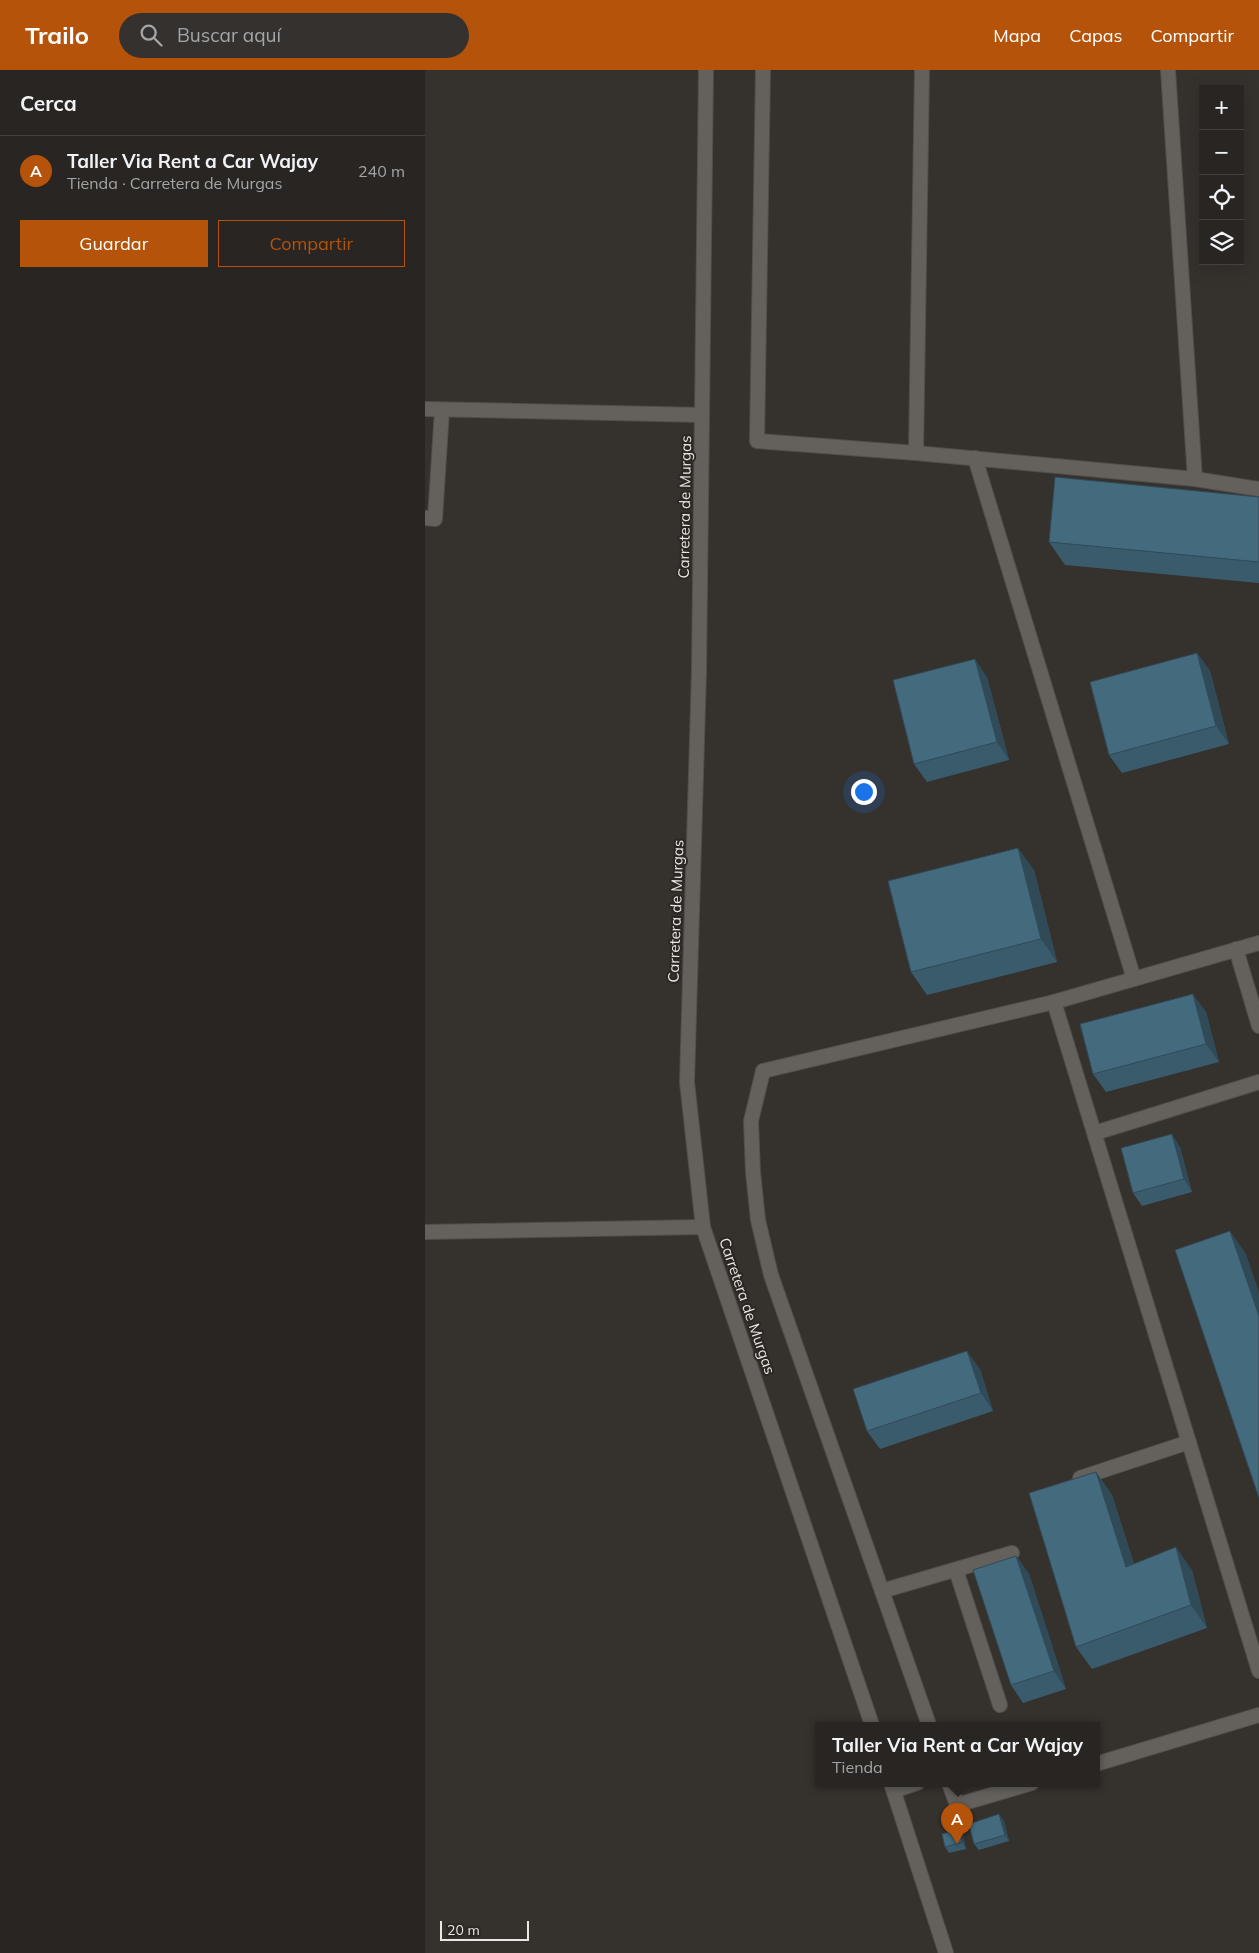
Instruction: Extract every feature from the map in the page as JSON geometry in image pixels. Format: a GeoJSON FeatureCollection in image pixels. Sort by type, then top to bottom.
{"type":"FeatureCollection","features":[{"type":"Feature","properties":{"kind":"street","name":"Carretera de Murgas"},"geometry":{"type":"LineString","coordinates":[[705,70],[699,672],[687,1082],[703,1227],[871,1722]]}},
{"type":"Feature","properties":{"kind":"street"},"geometry":{"type":"LineString","coordinates":[[763,70],[757,441],[975,458],[1195,479],[1259,489]]}},
{"type":"Feature","properties":{"kind":"street"},"geometry":{"type":"LineString","coordinates":[[917,453],[922,70]]}},
{"type":"Feature","properties":{"kind":"street"},"geometry":{"type":"LineString","coordinates":[[1168,70],[1195,479]]}},
{"type":"Feature","properties":{"kind":"street"},"geometry":{"type":"LineString","coordinates":[[425,409],[702,415]]}},
{"type":"Feature","properties":{"kind":"street"},"geometry":{"type":"LineString","coordinates":[[425,518],[435,519],[441,410]]}},
{"type":"Feature","properties":{"kind":"street"},"geometry":{"type":"LineString","coordinates":[[975,458],[1133,980]]}},
{"type":"Feature","properties":{"kind":"street"},"geometry":{"type":"LineString","coordinates":[[928,1722],[771,1275],[759,1220],[753,1172],[751,1121],[763,1071],[1054,1002],[1259,943]]}},
{"type":"Feature","properties":{"kind":"street"},"geometry":{"type":"LineString","coordinates":[[1236,950],[1259,1026]]}},
{"type":"Feature","properties":{"kind":"street"},"geometry":{"type":"LineString","coordinates":[[1054,1002],[1259,1672]]}},
{"type":"Feature","properties":{"kind":"street"},"geometry":{"type":"LineString","coordinates":[[1095,1133],[1259,1082]]}},
{"type":"Feature","properties":{"kind":"street"},"geometry":{"type":"LineString","coordinates":[[425,1232],[703,1227]]}},
{"type":"Feature","properties":{"kind":"street"},"geometry":{"type":"LineString","coordinates":[[1069,1482],[1189,1442]]}},
{"type":"Feature","properties":{"kind":"street"},"geometry":{"type":"LineString","coordinates":[[882,1591],[1012,1553]]}},
{"type":"Feature","properties":{"kind":"street"},"geometry":{"type":"LineString","coordinates":[[957,1570],[1000,1705]]}},
{"type":"Feature","properties":{"kind":"street"},"geometry":{"type":"LineString","coordinates":[[1100,1763],[1259,1715]]}},
{"type":"Feature","properties":{"kind":"street"},"geometry":{"type":"LineString","coordinates":[[893,1787],[946,1953]]}},
{"type":"Feature","properties":{"kind":"street"},"geometry":{"type":"LineString","coordinates":[[950,1787],[957,1805],[1018,1787]]}},
{"type":"Feature","properties":{"kind":"building"},"geometry":{"type":"Polygon","coordinates":[[[1055,477],[1259,497],[1259,562],[1049,542],[1055,477]]]}},
{"type":"Feature","properties":{"kind":"building"},"geometry":{"type":"Polygon","coordinates":[[[1197,653],[1216,726],[1109,755],[1090,682],[1197,653]]]}},
{"type":"Feature","properties":{"kind":"building"},"geometry":{"type":"Polygon","coordinates":[[[975,659],[997,742],[914,764],[893,680],[975,659]]]}},
{"type":"Feature","properties":{"kind":"building"},"geometry":{"type":"Polygon","coordinates":[[[1018,848],[1041,939],[911,972],[888,881],[1018,848]]]}},
{"type":"Feature","properties":{"kind":"building"},"geometry":{"type":"Polygon","coordinates":[[[1193,994],[1206,1044],[1093,1074],[1080,1024],[1193,994]]]}},
{"type":"Feature","properties":{"kind":"building"},"geometry":{"type":"Polygon","coordinates":[[[1172,1134],[1184,1179],[1133,1193],[1121,1148],[1172,1134]]]}},
{"type":"Feature","properties":{"kind":"building"},"geometry":{"type":"Polygon","coordinates":[[[1230,1231],[1259,1316],[1259,1498],[1175,1250],[1230,1231]]]}},
{"type":"Feature","properties":{"kind":"building"},"geometry":{"type":"Polygon","coordinates":[[[967,1351],[981,1393],[867,1431],[853,1389],[967,1351]]]}},
{"type":"Feature","properties":{"kind":"building"},"geometry":{"type":"Polygon","coordinates":[[[1096,1472],[1126,1567],[1176,1547],[1191,1605],[1076,1647],[1029,1493],[1096,1472]]]}},
{"type":"Feature","properties":{"kind":"building"},"geometry":{"type":"Polygon","coordinates":[[[1016,1556],[1054,1671],[1011,1685],[973,1570],[1016,1556]]]}},
{"type":"Feature","properties":{"kind":"building"},"geometry":{"type":"Polygon","coordinates":[[[999,1814],[1005,1835],[974,1844],[969,1824],[999,1814]]]}},
{"type":"Feature","properties":{"kind":"building"},"geometry":{"type":"Polygon","coordinates":[[[958,1829],[962,1842],[945,1847],[942,1834],[958,1829]]]}},
{"type":"Feature","properties":{"kind":"place","name":"Taller Via Rent a Car Wajay"},"geometry":{"type":"Point","coordinates":[957,1844]}}]}
